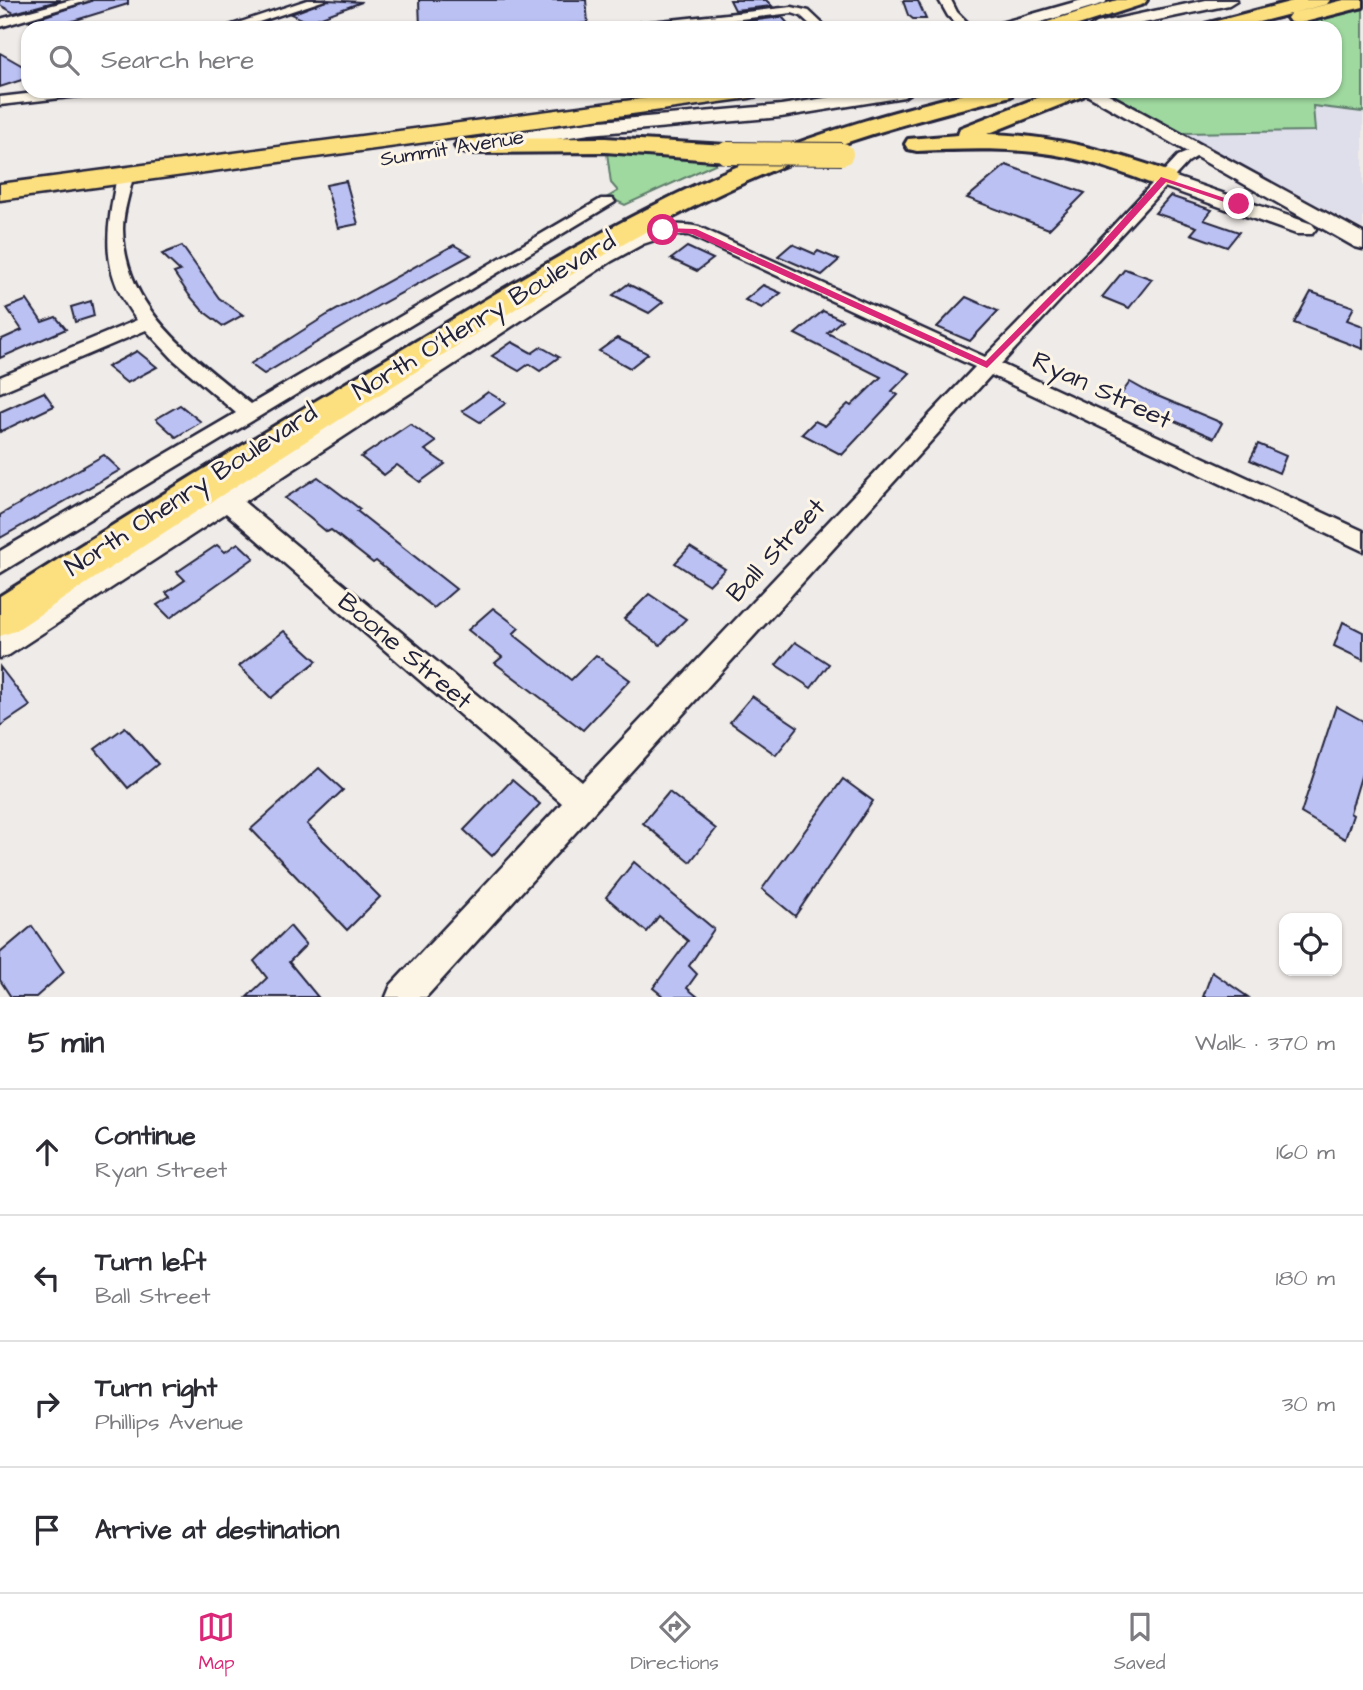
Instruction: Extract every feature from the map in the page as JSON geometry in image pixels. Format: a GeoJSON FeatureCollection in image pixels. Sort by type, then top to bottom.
{"type":"FeatureCollection","features":[{"type":"Feature","properties":{"kind":"highway"},"geometry":{"type":"LineString","coordinates":[[1070,21],[1137,0]]}},
{"type":"Feature","properties":{"kind":"highway"},"geometry":{"type":"LineString","coordinates":[[1239,21],[1320,0]]}},
{"type":"Feature","properties":{"kind":"highway"},"geometry":{"type":"LineString","coordinates":[[1285,21],[1363,1]]}},
{"type":"Feature","properties":{"kind":"highway","name":"North O'Henry Boulevard"},"geometry":{"type":"LineString","coordinates":[[0,587],[252,429],[565,244],[726,166],[801,136],[928,98]]}},
{"type":"Feature","properties":{"kind":"highway","name":"North O'Henry Boulevard"},"geometry":{"type":"LineString","coordinates":[[0,618],[208,483],[584,253],[755,168],[903,116],[975,98]]}},
{"type":"Feature","properties":{"kind":"highway"},"geometry":{"type":"LineString","coordinates":[[467,146],[605,145],[727,153],[842,154],[957,136],[996,124],[1058,98]]}},
{"type":"Feature","properties":{"kind":"highway"},"geometry":{"type":"LineString","coordinates":[[917,144],[1005,141],[1035,144],[1080,152],[1164,179]]}},
{"type":"Feature","properties":{"kind":"main road"},"geometry":{"type":"LineString","coordinates":[[1130,21],[1229,0]]}},
{"type":"Feature","properties":{"kind":"main road"},"geometry":{"type":"LineString","coordinates":[[1182,21],[1238,0]]}},
{"type":"Feature","properties":{"kind":"main road"},"geometry":{"type":"LineString","coordinates":[[1027,21],[1092,2]]}},
{"type":"Feature","properties":{"kind":"main road"},"geometry":{"type":"LineString","coordinates":[[1044,21],[1092,2]]}},
{"type":"Feature","properties":{"kind":"main road","name":"Summit Avenue"},"geometry":{"type":"LineString","coordinates":[[0,192],[123,184],[432,143],[706,98]]}},
{"type":"Feature","properties":{"kind":"main road","name":"Summit Avenue"},"geometry":{"type":"LineString","coordinates":[[432,143],[467,146],[590,128],[803,108],[862,98]]}},
{"type":"Feature","properties":{"kind":"main road"},"geometry":{"type":"LineString","coordinates":[[1102,98],[1363,242]]}},
{"type":"Feature","properties":{"kind":"main road"},"geometry":{"type":"LineString","coordinates":[[1164,179],[1363,248]]}},
{"type":"Feature","properties":{"kind":"main road","name":"Summit Avenue"},"geometry":{"type":"LineString","coordinates":[[0,210],[123,184]]}},
{"type":"Feature","properties":{"kind":"street"},"geometry":{"type":"LineString","coordinates":[[0,23],[84,0]]}},
{"type":"Feature","properties":{"kind":"street"},"geometry":{"type":"LineString","coordinates":[[251,21],[318,0]]}},
{"type":"Feature","properties":{"kind":"street"},"geometry":{"type":"LineString","coordinates":[[945,0],[960,21]]}},
{"type":"Feature","properties":{"kind":"street"},"geometry":{"type":"LineString","coordinates":[[692,21],[785,10],[799,11],[815,21]]}},
{"type":"Feature","properties":{"kind":"street"},"geometry":{"type":"LineString","coordinates":[[0,101],[22,98]]}},
{"type":"Feature","properties":{"kind":"street","name":"Ball Street"},"geometry":{"type":"LineString","coordinates":[[403,997],[987,365],[1099,251],[1182,159],[1197,152]]}},
{"type":"Feature","properties":{"kind":"street"},"geometry":{"type":"LineString","coordinates":[[123,184],[115,228],[117,263],[129,296],[146,323],[250,414]]}},
{"type":"Feature","properties":{"kind":"street","name":"North Ohenry Boulevard"},"geometry":{"type":"LineString","coordinates":[[0,563],[607,202]]}},
{"type":"Feature","properties":{"kind":"street","name":"Ryan Street"},"geometry":{"type":"LineString","coordinates":[[663,230],[693,231],[987,365],[1363,542]]}},
{"type":"Feature","properties":{"kind":"street","name":"North Ohenry Boulevard"},"geometry":{"type":"LineString","coordinates":[[0,647],[607,257],[663,230]]}},
{"type":"Feature","properties":{"kind":"street"},"geometry":{"type":"LineString","coordinates":[[0,384],[146,323]]}},
{"type":"Feature","properties":{"kind":"street","name":"Boone Street"},"geometry":{"type":"LineString","coordinates":[[226,500],[583,802]]}},
{"type":"Feature","properties":{"kind":"shaded area"},"geometry":{"type":"Polygon","coordinates":[[[1312,106],[1363,112],[1363,229],[1182,133],[1314,131],[1312,106]]]}},
{"type":"Feature","properties":{"kind":"green space"},"geometry":{"type":"Polygon","coordinates":[[[1363,9],[1363,112],[1313,106],[1315,131],[1182,133],[1120,98],[1342,98],[1342,21],[1314,21],[1363,9]]]}},
{"type":"Feature","properties":{"kind":"green space"},"geometry":{"type":"Polygon","coordinates":[[[607,153],[673,158],[728,158],[625,205],[608,197],[618,191],[611,183],[607,153]]]}},
{"type":"Feature","properties":{"kind":"building"},"geometry":{"type":"Polygon","coordinates":[[[0,0],[61,0],[14,13],[0,5],[0,0]]]}},
{"type":"Feature","properties":{"kind":"building"},"geometry":{"type":"Polygon","coordinates":[[[93,0],[128,0],[128,4],[73,21],[30,21],[93,0]]]}},
{"type":"Feature","properties":{"kind":"building"},"geometry":{"type":"Polygon","coordinates":[[[328,0],[362,2],[311,21],[291,14],[328,0]]]}},
{"type":"Feature","properties":{"kind":"building"},"geometry":{"type":"Polygon","coordinates":[[[419,0],[586,0],[588,21],[420,21],[419,0]]]}},
{"type":"Feature","properties":{"kind":"building"},"geometry":{"type":"Polygon","coordinates":[[[730,0],[766,0],[772,6],[735,10],[730,0]]]}},
{"type":"Feature","properties":{"kind":"building"},"geometry":{"type":"Polygon","coordinates":[[[903,1],[918,1],[926,19],[913,19],[908,15],[903,1]]]}},
{"type":"Feature","properties":{"kind":"building"},"geometry":{"type":"Polygon","coordinates":[[[782,17],[786,21],[748,21],[782,17]]]}},
{"type":"Feature","properties":{"kind":"building"},"geometry":{"type":"Polygon","coordinates":[[[0,53],[21,65],[21,80],[0,87],[0,53]]]}},
{"type":"Feature","properties":{"kind":"building"},"geometry":{"type":"Polygon","coordinates":[[[1006,165],[1085,193],[1049,229],[967,198],[1006,165]]]}},
{"type":"Feature","properties":{"kind":"building"},"geometry":{"type":"Polygon","coordinates":[[[346,181],[358,224],[338,228],[326,185],[346,181]]]}},
{"type":"Feature","properties":{"kind":"building"},"geometry":{"type":"Polygon","coordinates":[[[1170,196],[1212,210],[1204,220],[1239,232],[1227,247],[1191,234],[1197,227],[1155,213],[1170,196]]]}},
{"type":"Feature","properties":{"kind":"building"},"geometry":{"type":"Polygon","coordinates":[[[792,244],[839,260],[822,275],[778,256],[792,244]]]}},
{"type":"Feature","properties":{"kind":"building"},"geometry":{"type":"Polygon","coordinates":[[[454,245],[471,255],[381,304],[264,374],[250,364],[327,315],[454,245]]]}},
{"type":"Feature","properties":{"kind":"building"},"geometry":{"type":"Polygon","coordinates":[[[182,246],[219,298],[243,315],[223,326],[203,311],[174,273],[180,271],[162,254],[182,246]]]}},
{"type":"Feature","properties":{"kind":"building"},"geometry":{"type":"Polygon","coordinates":[[[687,247],[713,259],[697,271],[671,259],[687,247]]]}},
{"type":"Feature","properties":{"kind":"building"},"geometry":{"type":"Polygon","coordinates":[[[1125,269],[1152,279],[1129,308],[1102,297],[1125,269]]]}},
{"type":"Feature","properties":{"kind":"building"},"geometry":{"type":"Polygon","coordinates":[[[628,284],[663,302],[649,313],[613,295],[628,284]]]}},
{"type":"Feature","properties":{"kind":"building"},"geometry":{"type":"Polygon","coordinates":[[[763,285],[781,293],[762,308],[745,300],[763,285]]]}},
{"type":"Feature","properties":{"kind":"building"},"geometry":{"type":"Polygon","coordinates":[[[1311,292],[1354,307],[1347,320],[1363,326],[1363,349],[1294,323],[1311,292]]]}},
{"type":"Feature","properties":{"kind":"building"},"geometry":{"type":"Polygon","coordinates":[[[966,297],[998,311],[970,341],[937,327],[966,297]]]}},
{"type":"Feature","properties":{"kind":"building"},"geometry":{"type":"Polygon","coordinates":[[[27,300],[42,322],[56,317],[66,329],[0,358],[0,340],[22,330],[7,308],[27,300]]]}},
{"type":"Feature","properties":{"kind":"building"},"geometry":{"type":"Polygon","coordinates":[[[91,301],[94,316],[75,322],[71,307],[91,301]]]}},
{"type":"Feature","properties":{"kind":"building"},"geometry":{"type":"Polygon","coordinates":[[[823,311],[842,320],[827,333],[910,373],[892,391],[898,395],[842,455],[802,434],[815,421],[825,426],[881,377],[795,334],[823,311]]]}},
{"type":"Feature","properties":{"kind":"building"},"geometry":{"type":"Polygon","coordinates":[[[617,338],[648,354],[630,368],[599,351],[617,338]]]}},
{"type":"Feature","properties":{"kind":"building"},"geometry":{"type":"Polygon","coordinates":[[[512,342],[532,353],[541,347],[559,357],[540,371],[529,364],[519,371],[492,356],[512,342]]]}},
{"type":"Feature","properties":{"kind":"building"},"geometry":{"type":"Polygon","coordinates":[[[137,351],[157,367],[127,383],[107,367],[137,351]]]}},
{"type":"Feature","properties":{"kind":"building"},"geometry":{"type":"Polygon","coordinates":[[[1130,382],[1222,423],[1214,438],[1119,397],[1130,382]]]}},
{"type":"Feature","properties":{"kind":"building"},"geometry":{"type":"Polygon","coordinates":[[[44,392],[54,406],[0,432],[0,412],[44,392]]]}},
{"type":"Feature","properties":{"kind":"building"},"geometry":{"type":"Polygon","coordinates":[[[488,392],[506,403],[480,422],[462,411],[488,392]]]}},
{"type":"Feature","properties":{"kind":"building"},"geometry":{"type":"Polygon","coordinates":[[[180,405],[201,422],[176,437],[156,419],[180,405]]]}},
{"type":"Feature","properties":{"kind":"building"},"geometry":{"type":"Polygon","coordinates":[[[410,424],[436,442],[425,450],[445,464],[420,482],[397,465],[384,475],[361,457],[410,424]]]}},
{"type":"Feature","properties":{"kind":"building"},"geometry":{"type":"Polygon","coordinates":[[[1258,444],[1286,456],[1279,473],[1250,460],[1258,444]]]}},
{"type":"Feature","properties":{"kind":"building"},"geometry":{"type":"Polygon","coordinates":[[[104,455],[120,470],[0,538],[0,515],[104,455]]]}},
{"type":"Feature","properties":{"kind":"building"},"geometry":{"type":"Polygon","coordinates":[[[318,477],[456,589],[434,608],[376,561],[373,563],[331,530],[327,532],[285,498],[318,477]]]}},
{"type":"Feature","properties":{"kind":"building"},"geometry":{"type":"Polygon","coordinates":[[[238,543],[254,558],[170,618],[157,605],[170,597],[166,593],[185,580],[177,572],[217,545],[225,552],[238,543]]]}},
{"type":"Feature","properties":{"kind":"building"},"geometry":{"type":"Polygon","coordinates":[[[690,547],[725,569],[709,585],[675,563],[690,547]]]}},
{"type":"Feature","properties":{"kind":"building"},"geometry":{"type":"Polygon","coordinates":[[[649,594],[686,619],[660,645],[624,619],[649,594]]]}},
{"type":"Feature","properties":{"kind":"building"},"geometry":{"type":"Polygon","coordinates":[[[493,608],[519,628],[513,634],[571,680],[596,655],[630,680],[583,730],[495,663],[502,657],[468,630],[493,608]]]}},
{"type":"Feature","properties":{"kind":"building"},"geometry":{"type":"Polygon","coordinates":[[[1343,622],[1363,632],[1363,660],[1334,646],[1343,622]]]}},
{"type":"Feature","properties":{"kind":"building"},"geometry":{"type":"Polygon","coordinates":[[[284,631],[317,661],[271,698],[239,666],[284,631]]]}},
{"type":"Feature","properties":{"kind":"building"},"geometry":{"type":"Polygon","coordinates":[[[795,642],[829,664],[811,688],[776,665],[795,642]]]}},
{"type":"Feature","properties":{"kind":"building"},"geometry":{"type":"Polygon","coordinates":[[[0,667],[30,706],[0,726],[0,667]]]}},
{"type":"Feature","properties":{"kind":"building"},"geometry":{"type":"Polygon","coordinates":[[[752,696],[798,727],[776,755],[730,722],[752,696]]]}},
{"type":"Feature","properties":{"kind":"building"},"geometry":{"type":"Polygon","coordinates":[[[1336,706],[1363,721],[1363,770],[1345,839],[1301,813],[1336,706]]]}},
{"type":"Feature","properties":{"kind":"building"},"geometry":{"type":"Polygon","coordinates":[[[125,727],[158,764],[128,788],[95,749],[125,727]]]}},
{"type":"Feature","properties":{"kind":"building"},"geometry":{"type":"Polygon","coordinates":[[[319,768],[343,790],[307,824],[380,897],[347,930],[251,829],[319,768]]]}},
{"type":"Feature","properties":{"kind":"building"},"geometry":{"type":"Polygon","coordinates":[[[843,779],[873,801],[795,916],[762,889],[843,779]]]}},
{"type":"Feature","properties":{"kind":"building"},"geometry":{"type":"Polygon","coordinates":[[[512,780],[540,804],[492,856],[464,830],[512,780]]]}},
{"type":"Feature","properties":{"kind":"building"},"geometry":{"type":"Polygon","coordinates":[[[669,792],[716,829],[690,862],[643,823],[669,792]]]}},
{"type":"Feature","properties":{"kind":"building"},"geometry":{"type":"Polygon","coordinates":[[[634,862],[714,929],[689,966],[697,974],[687,988],[698,997],[664,997],[653,988],[688,941],[659,916],[647,932],[606,897],[634,862]]]}},
{"type":"Feature","properties":{"kind":"building"},"geometry":{"type":"Polygon","coordinates":[[[32,926],[64,972],[36,997],[11,997],[0,980],[0,953],[32,926]]]}},
{"type":"Feature","properties":{"kind":"building"},"geometry":{"type":"Polygon","coordinates":[[[290,926],[306,945],[289,962],[318,997],[247,997],[267,978],[254,961],[290,926]]]}},
{"type":"Feature","properties":{"kind":"building"},"geometry":{"type":"Polygon","coordinates":[[[1212,972],[1248,997],[1203,997],[1212,972]]]}},
{"type":"Feature","properties":{"kind":"route"},"geometry":{"type":"LineString","coordinates":[[663,230],[693,231],[987,365],[1099,251],[1164,179],[1239,204]]}}]}
